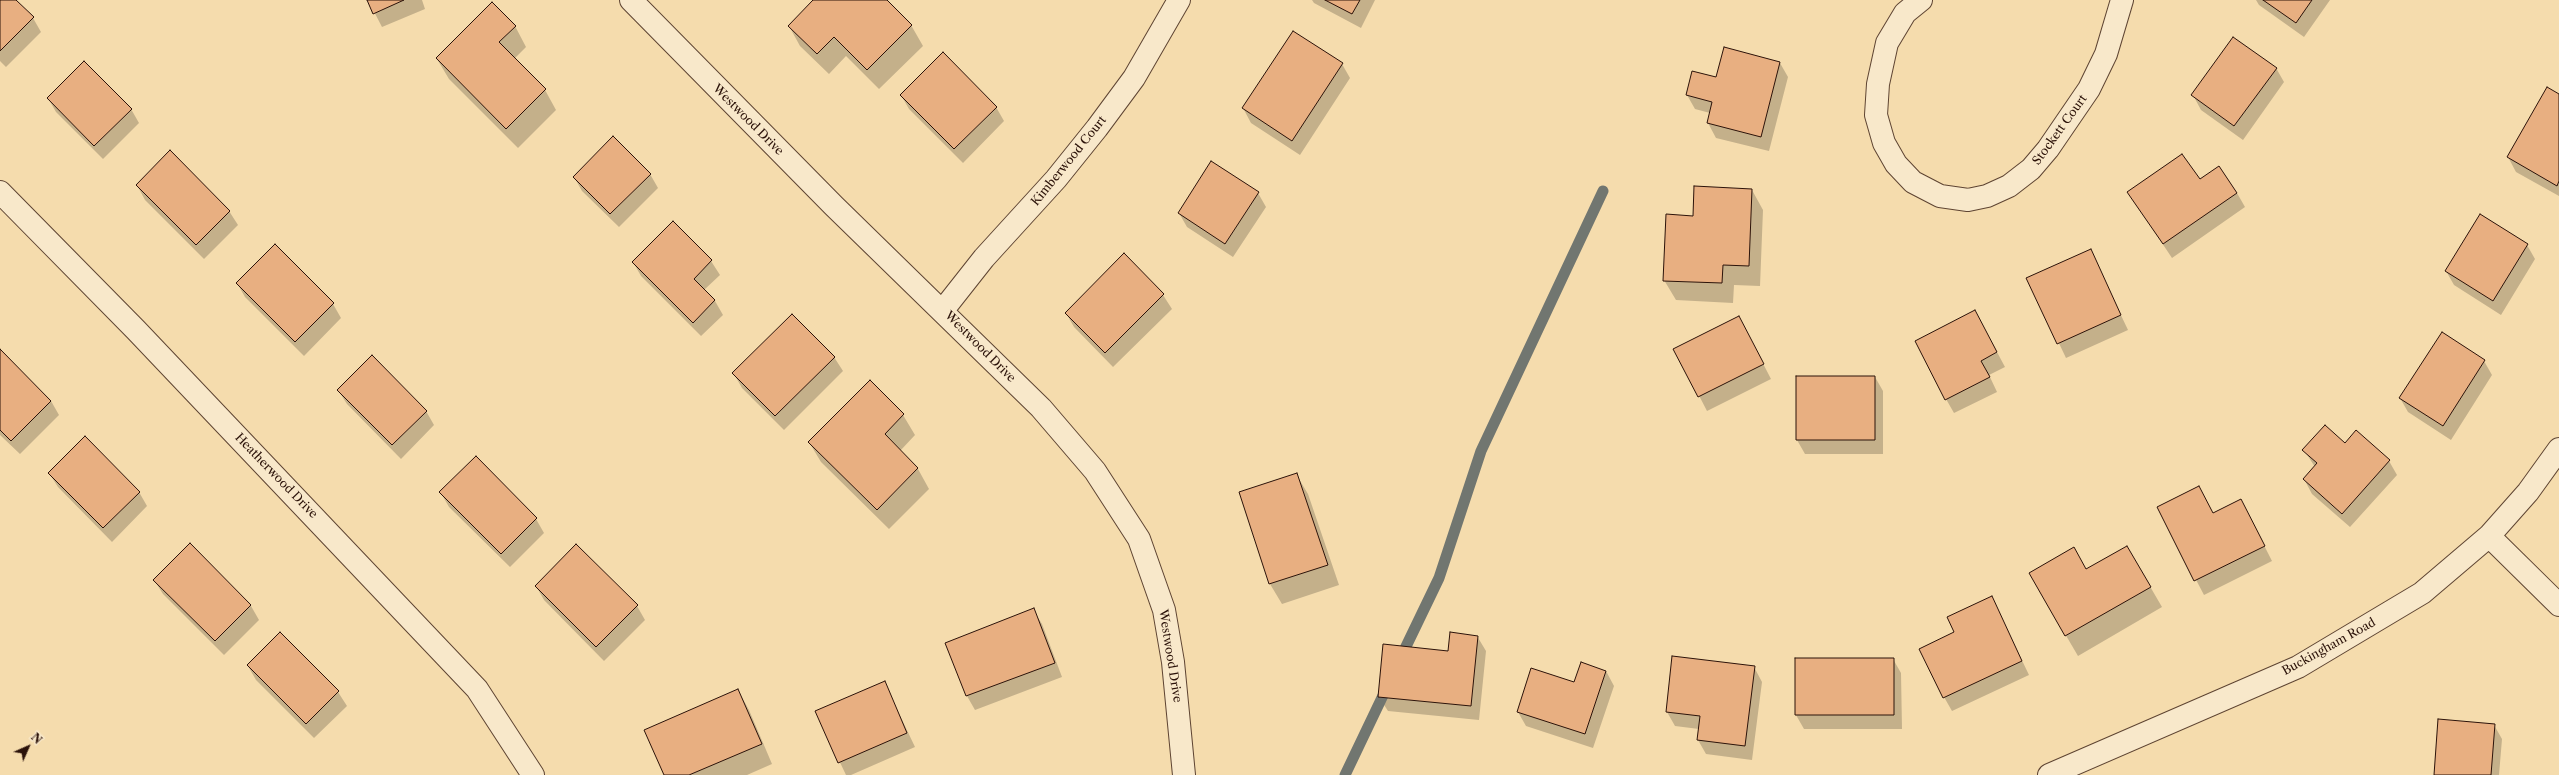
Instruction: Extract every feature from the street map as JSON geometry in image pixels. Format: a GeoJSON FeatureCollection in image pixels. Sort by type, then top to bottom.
{"type":"FeatureCollection","features":[{"type":"Feature","properties":{"kind":"street","name":"Westwood Drive"},"geometry":{"type":"LineString","coordinates":[[631,0],[834,206],[943,310],[1041,408],[1095,471],[1139,539],[1164,610],[1173,662],[1184,775]]}},
{"type":"Feature","properties":{"kind":"street","name":"Kimberwood Court"},"geometry":{"type":"LineString","coordinates":[[943,310],[984,258],[1056,179],[1097,128],[1134,78],[1179,0]]}},
{"type":"Feature","properties":{"kind":"street","name":"Stockett Court"},"geometry":{"type":"LineString","coordinates":[[1921,0],[1905,13],[1887,43],[1878,84],[1876,115],[1884,143],[1896,164],[1913,182],[1940,196],[1968,200],[1987,196],[2009,186],[2030,169],[2048,149],[2089,89],[2106,54],[2122,0]]}},
{"type":"Feature","properties":{"kind":"street","name":"Heatherwood Drive"},"geometry":{"type":"LineString","coordinates":[[0,192],[147,341],[477,689],[533,775]]}},
{"type":"Feature","properties":{"kind":"street","name":"Buckingham Road"},"geometry":{"type":"LineString","coordinates":[[2049,775],[2298,667],[2422,593],[2489,536],[2528,492],[2559,449]]}},
{"type":"Feature","properties":{"kind":"street"},"geometry":{"type":"LineString","coordinates":[[2489,536],[2559,605]]}},
{"type":"Feature","properties":{"kind":"building"},"geometry":{"type":"Polygon","coordinates":[[[0,0],[16,0],[34,17],[0,51],[0,0]]]}},
{"type":"Feature","properties":{"kind":"building"},"geometry":{"type":"Polygon","coordinates":[[[367,0],[404,0],[373,14],[367,0]]]}},
{"type":"Feature","properties":{"kind":"building"},"geometry":{"type":"Polygon","coordinates":[[[813,0],[887,0],[912,25],[867,70],[834,37],[817,54],[788,26],[813,0]]]}},
{"type":"Feature","properties":{"kind":"building"},"geometry":{"type":"Polygon","coordinates":[[[1325,0],[1360,0],[1352,14],[1325,0]]]}},
{"type":"Feature","properties":{"kind":"building"},"geometry":{"type":"Polygon","coordinates":[[[2263,0],[2312,0],[2296,23],[2263,0]]]}},
{"type":"Feature","properties":{"kind":"building"},"geometry":{"type":"Polygon","coordinates":[[[492,2],[516,26],[499,42],[546,89],[506,129],[436,58],[492,2]]]}},
{"type":"Feature","properties":{"kind":"building"},"geometry":{"type":"Polygon","coordinates":[[[1293,31],[1343,63],[1292,141],[1242,108],[1293,31]]]}},
{"type":"Feature","properties":{"kind":"building"},"geometry":{"type":"Polygon","coordinates":[[[2233,37],[2277,68],[2234,126],[2191,95],[2233,37]]]}},
{"type":"Feature","properties":{"kind":"building"},"geometry":{"type":"Polygon","coordinates":[[[1724,47],[1780,62],[1761,137],[1707,123],[1712,102],[1686,95],[1692,71],[1716,77],[1724,47]]]}},
{"type":"Feature","properties":{"kind":"building"},"geometry":{"type":"Polygon","coordinates":[[[943,52],[997,107],[954,149],[900,95],[943,52]]]}},
{"type":"Feature","properties":{"kind":"building"},"geometry":{"type":"Polygon","coordinates":[[[84,61],[132,109],[94,146],[47,98],[84,61]]]}},
{"type":"Feature","properties":{"kind":"building"},"geometry":{"type":"Polygon","coordinates":[[[2547,87],[2559,94],[2559,181],[2557,186],[2507,157],[2547,87]]]}},
{"type":"Feature","properties":{"kind":"building"},"geometry":{"type":"Polygon","coordinates":[[[613,136],[651,174],[610,214],[573,177],[613,136]]]}},
{"type":"Feature","properties":{"kind":"building"},"geometry":{"type":"Polygon","coordinates":[[[170,150],[230,211],[196,245],[136,185],[170,150]]]}},
{"type":"Feature","properties":{"kind":"building"},"geometry":{"type":"Polygon","coordinates":[[[2182,154],[2200,179],[2219,166],[2237,193],[2163,244],[2127,192],[2182,154]]]}},
{"type":"Feature","properties":{"kind":"building"},"geometry":{"type":"Polygon","coordinates":[[[1211,161],[1259,192],[1225,244],[1178,213],[1211,161]]]}},
{"type":"Feature","properties":{"kind":"building"},"geometry":{"type":"Polygon","coordinates":[[[1694,186],[1752,189],[1749,266],[1723,265],[1722,283],[1663,281],[1666,214],[1693,216],[1694,186]]]}},
{"type":"Feature","properties":{"kind":"building"},"geometry":{"type":"Polygon","coordinates":[[[2480,214],[2528,244],[2493,301],[2445,271],[2480,214]]]}},
{"type":"Feature","properties":{"kind":"building"},"geometry":{"type":"Polygon","coordinates":[[[673,221],[712,260],[694,279],[715,300],[693,323],[632,262],[673,221]]]}},
{"type":"Feature","properties":{"kind":"building"},"geometry":{"type":"Polygon","coordinates":[[[275,244],[334,303],[295,342],[236,283],[275,244]]]}},
{"type":"Feature","properties":{"kind":"building"},"geometry":{"type":"Polygon","coordinates":[[[2091,249],[2121,315],[2057,344],[2026,278],[2091,249]]]}},
{"type":"Feature","properties":{"kind":"building"},"geometry":{"type":"Polygon","coordinates":[[[1124,253],[1164,294],[1105,353],[1065,313],[1124,253]]]}},
{"type":"Feature","properties":{"kind":"building"},"geometry":{"type":"Polygon","coordinates":[[[1975,310],[1997,352],[1981,361],[1990,377],[1945,400],[1915,341],[1975,310]]]}},
{"type":"Feature","properties":{"kind":"building"},"geometry":{"type":"Polygon","coordinates":[[[792,314],[835,357],[775,416],[732,373],[792,314]]]}},
{"type":"Feature","properties":{"kind":"building"},"geometry":{"type":"Polygon","coordinates":[[[1739,316],[1764,364],[1698,397],[1673,349],[1739,316]]]}},
{"type":"Feature","properties":{"kind":"building"},"geometry":{"type":"Polygon","coordinates":[[[2442,332],[2485,360],[2443,426],[2399,398],[2442,332]]]}},
{"type":"Feature","properties":{"kind":"building"},"geometry":{"type":"Polygon","coordinates":[[[0,349],[51,401],[11,441],[0,430],[0,349]]]}},
{"type":"Feature","properties":{"kind":"building"},"geometry":{"type":"Polygon","coordinates":[[[372,355],[427,411],[392,445],[337,390],[372,355]]]}},
{"type":"Feature","properties":{"kind":"building"},"geometry":{"type":"Polygon","coordinates":[[[1796,376],[1875,376],[1875,440],[1796,440],[1796,376]]]}},
{"type":"Feature","properties":{"kind":"building"},"geometry":{"type":"Polygon","coordinates":[[[870,380],[904,414],[885,434],[918,468],[877,510],[808,442],[870,380]]]}},
{"type":"Feature","properties":{"kind":"building"},"geometry":{"type":"Polygon","coordinates":[[[2325,425],[2345,443],[2356,430],[2390,460],[2342,514],[2303,479],[2317,463],[2302,450],[2325,425]]]}},
{"type":"Feature","properties":{"kind":"building"},"geometry":{"type":"Polygon","coordinates":[[[85,436],[140,492],[103,528],[48,473],[85,436]]]}},
{"type":"Feature","properties":{"kind":"building"},"geometry":{"type":"Polygon","coordinates":[[[476,456],[537,518],[501,554],[439,492],[476,456]]]}},
{"type":"Feature","properties":{"kind":"building"},"geometry":{"type":"Polygon","coordinates":[[[1297,473],[1328,565],[1269,584],[1239,492],[1297,473]]]}},
{"type":"Feature","properties":{"kind":"building"},"geometry":{"type":"Polygon","coordinates":[[[2199,486],[2213,513],[2241,499],[2265,546],[2194,581],[2157,507],[2199,486]]]}},
{"type":"Feature","properties":{"kind":"building"},"geometry":{"type":"Polygon","coordinates":[[[190,543],[251,605],[215,641],[153,580],[190,543]]]}},
{"type":"Feature","properties":{"kind":"building"},"geometry":{"type":"Polygon","coordinates":[[[576,544],[638,605],[596,647],[535,586],[576,544]]]}},
{"type":"Feature","properties":{"kind":"building"},"geometry":{"type":"Polygon","coordinates":[[[2127,546],[2151,587],[2065,636],[2029,573],[2074,547],[2086,569],[2127,546]]]}},
{"type":"Feature","properties":{"kind":"building"},"geometry":{"type":"Polygon","coordinates":[[[1992,596],[2022,661],[1943,698],[1919,649],[1954,632],[1947,617],[1992,596]]]}},
{"type":"Feature","properties":{"kind":"building"},"geometry":{"type":"Polygon","coordinates":[[[1034,608],[1055,663],[966,696],[945,643],[1034,608]]]}},
{"type":"Feature","properties":{"kind":"building"},"geometry":{"type":"Polygon","coordinates":[[[280,632],[339,691],[306,724],[247,665],[280,632]]]}},
{"type":"Feature","properties":{"kind":"building"},"geometry":{"type":"Polygon","coordinates":[[[1450,632],[1478,636],[1471,706],[1378,697],[1383,644],[1448,651],[1450,632]]]}},
{"type":"Feature","properties":{"kind":"building"},"geometry":{"type":"Polygon","coordinates":[[[1672,656],[1755,666],[1745,746],[1697,740],[1700,716],[1666,712],[1672,656]]]}},
{"type":"Feature","properties":{"kind":"building"},"geometry":{"type":"Polygon","coordinates":[[[1795,658],[1894,658],[1894,715],[1795,715],[1795,658]]]}},
{"type":"Feature","properties":{"kind":"building"},"geometry":{"type":"Polygon","coordinates":[[[1581,662],[1606,671],[1585,734],[1517,712],[1531,668],[1574,682],[1581,662]]]}},
{"type":"Feature","properties":{"kind":"building"},"geometry":{"type":"Polygon","coordinates":[[[885,681],[907,733],[838,763],[815,711],[885,681]]]}},
{"type":"Feature","properties":{"kind":"building"},"geometry":{"type":"Polygon","coordinates":[[[738,689],[762,744],[689,775],[664,775],[644,730],[738,689]]]}},
{"type":"Feature","properties":{"kind":"building"},"geometry":{"type":"Polygon","coordinates":[[[2438,719],[2495,724],[2491,775],[2434,775],[2438,719]]]}},
{"type":"Feature","properties":{"kind":"waterway"},"geometry":{"type":"LineString","coordinates":[[1400,659],[1439,578],[1481,451],[1603,191]]}},
{"type":"Feature","properties":{"kind":"waterway"},"geometry":{"type":"LineString","coordinates":[[1345,775],[1388,685]]}}]}
